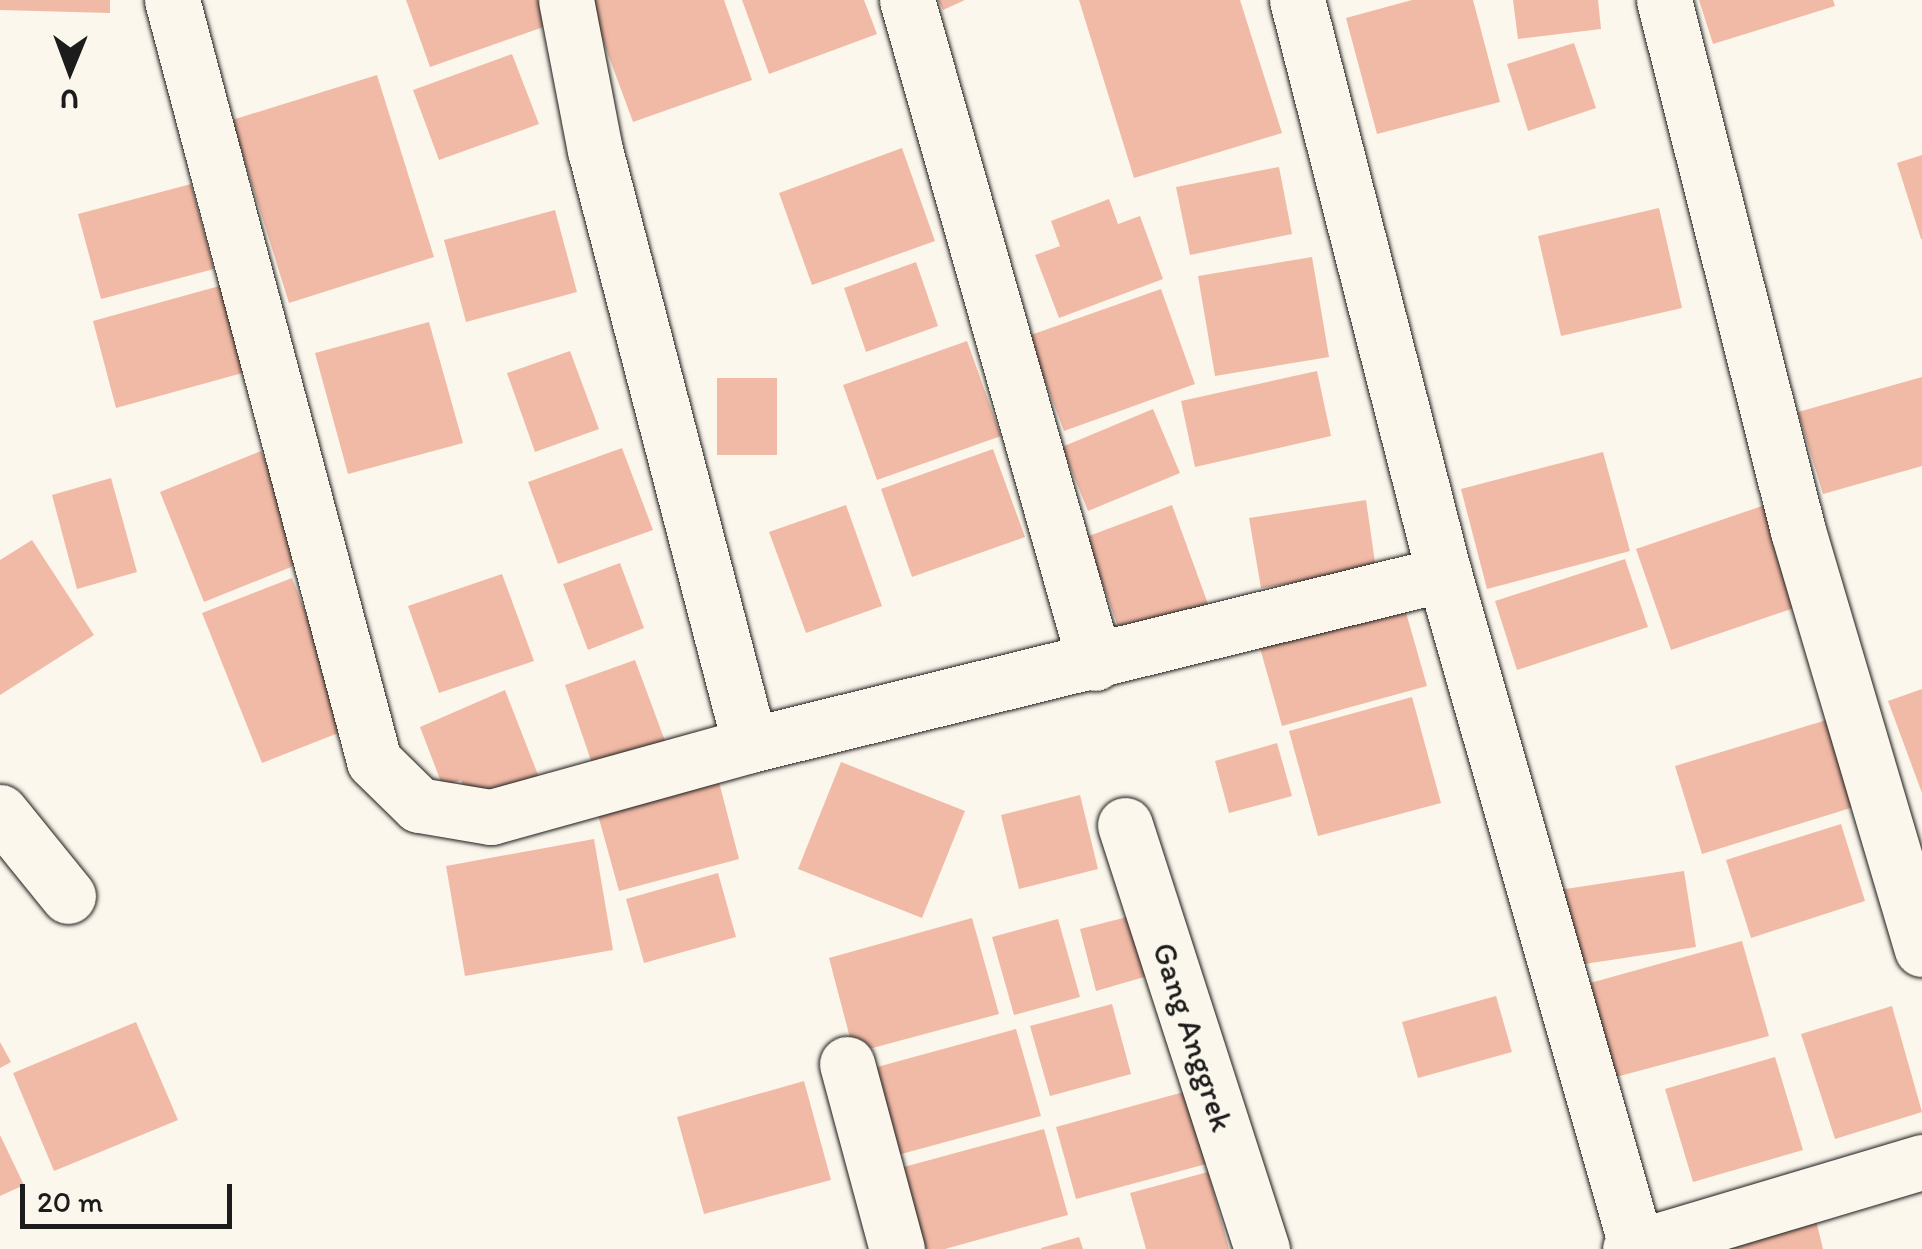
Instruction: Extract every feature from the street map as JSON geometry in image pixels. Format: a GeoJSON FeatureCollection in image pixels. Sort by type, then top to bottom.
{"type":"FeatureCollection","features":[{"type":"Feature","properties":{"kind":"street"},"geometry":{"type":"LineString","coordinates":[[172,0],[374,761],[418,805],[491,817],[750,745],[1444,574]]}},
{"type":"Feature","properties":{"kind":"street"},"geometry":{"type":"LineString","coordinates":[[566,0],[595,150],[750,745]]}},
{"type":"Feature","properties":{"kind":"street"},"geometry":{"type":"LineString","coordinates":[[907,0],[1095,663]]}},
{"type":"Feature","properties":{"kind":"street"},"geometry":{"type":"LineString","coordinates":[[1297,0],[1444,574],[1635,1248],[1922,1162]]}},
{"type":"Feature","properties":{"kind":"street"},"geometry":{"type":"LineString","coordinates":[[1664,0],[1798,532],[1922,949]]}},
{"type":"Feature","properties":{"kind":"street"},"geometry":{"type":"LineString","coordinates":[[0,812],[68,896]]}},
{"type":"Feature","properties":{"kind":"street","name":"Gang Anggrek"},"geometry":{"type":"LineString","coordinates":[[1124,824],[1262,1249]]}},
{"type":"Feature","properties":{"kind":"street"},"geometry":{"type":"LineString","coordinates":[[847,1064],[897,1249]]}},
{"type":"Feature","properties":{"kind":"building"},"geometry":{"type":"Polygon","coordinates":[[[0,0],[110,0],[110,13],[0,10],[0,0]]]}},
{"type":"Feature","properties":{"kind":"building"},"geometry":{"type":"Polygon","coordinates":[[[406,0],[539,0],[549,25],[430,67],[406,0]]]}},
{"type":"Feature","properties":{"kind":"building"},"geometry":{"type":"Polygon","coordinates":[[[588,0],[724,0],[752,80],[633,122],[588,0]]]}},
{"type":"Feature","properties":{"kind":"building"},"geometry":{"type":"Polygon","coordinates":[[[742,0],[864,0],[877,34],[769,74],[742,0]]]}},
{"type":"Feature","properties":{"kind":"building"},"geometry":{"type":"Polygon","coordinates":[[[938,0],[965,0],[943,10],[938,0]]]}},
{"type":"Feature","properties":{"kind":"building"},"geometry":{"type":"Polygon","coordinates":[[[1079,0],[1240,0],[1282,133],[1134,178],[1079,0]]]}},
{"type":"Feature","properties":{"kind":"building"},"geometry":{"type":"Polygon","coordinates":[[[1412,0],[1473,0],[1500,102],[1377,134],[1346,18],[1412,0]]]}},
{"type":"Feature","properties":{"kind":"building"},"geometry":{"type":"Polygon","coordinates":[[[1513,0],[1598,0],[1601,29],[1518,39],[1513,0]]]}},
{"type":"Feature","properties":{"kind":"building"},"geometry":{"type":"Polygon","coordinates":[[[1699,0],[1833,0],[1835,6],[1713,44],[1699,0]]]}},
{"type":"Feature","properties":{"kind":"building"},"geometry":{"type":"Polygon","coordinates":[[[1574,43],[1596,108],[1528,131],[1507,64],[1574,43]]]}},
{"type":"Feature","properties":{"kind":"building"},"geometry":{"type":"Polygon","coordinates":[[[512,54],[539,124],[439,160],[413,90],[512,54]]]}},
{"type":"Feature","properties":{"kind":"building"},"geometry":{"type":"Polygon","coordinates":[[[377,75],[434,257],[289,303],[232,120],[377,75]]]}},
{"type":"Feature","properties":{"kind":"building"},"geometry":{"type":"Polygon","coordinates":[[[902,148],[935,241],[812,285],[779,193],[902,148]]]}},
{"type":"Feature","properties":{"kind":"building"},"geometry":{"type":"Polygon","coordinates":[[[1922,155],[1922,239],[1921,239],[1897,163],[1922,155]]]}},
{"type":"Feature","properties":{"kind":"building"},"geometry":{"type":"Polygon","coordinates":[[[1279,167],[1292,234],[1190,255],[1176,187],[1279,167]]]}},
{"type":"Feature","properties":{"kind":"building"},"geometry":{"type":"Polygon","coordinates":[[[191,184],[214,269],[101,299],[78,214],[191,184]]]}},
{"type":"Feature","properties":{"kind":"building"},"geometry":{"type":"Polygon","coordinates":[[[1109,199],[1118,224],[1140,216],[1163,279],[1059,318],[1035,255],[1060,246],[1051,221],[1109,199]]]}},
{"type":"Feature","properties":{"kind":"building"},"geometry":{"type":"Polygon","coordinates":[[[1659,208],[1682,308],[1561,336],[1538,236],[1659,208]]]}},
{"type":"Feature","properties":{"kind":"building"},"geometry":{"type":"Polygon","coordinates":[[[555,210],[577,292],[466,322],[444,240],[555,210]]]}},
{"type":"Feature","properties":{"kind":"building"},"geometry":{"type":"Polygon","coordinates":[[[1312,257],[1329,357],[1215,376],[1198,276],[1312,257]]]}},
{"type":"Feature","properties":{"kind":"building"},"geometry":{"type":"Polygon","coordinates":[[[916,262],[938,326],[866,352],[844,288],[916,262]]]}},
{"type":"Feature","properties":{"kind":"building"},"geometry":{"type":"Polygon","coordinates":[[[223,285],[246,372],[116,408],[93,321],[223,285]]]}},
{"type":"Feature","properties":{"kind":"building"},"geometry":{"type":"Polygon","coordinates":[[[1161,289],[1195,384],[1064,431],[1028,336],[1161,289]]]}},
{"type":"Feature","properties":{"kind":"building"},"geometry":{"type":"Polygon","coordinates":[[[429,322],[463,443],[348,474],[315,353],[429,322]]]}},
{"type":"Feature","properties":{"kind":"building"},"geometry":{"type":"Polygon","coordinates":[[[967,341],[1001,436],[877,480],[843,385],[967,341]]]}},
{"type":"Feature","properties":{"kind":"building"},"geometry":{"type":"Polygon","coordinates":[[[570,351],[599,429],[535,452],[507,373],[570,351]]]}},
{"type":"Feature","properties":{"kind":"building"},"geometry":{"type":"Polygon","coordinates":[[[1317,371],[1331,436],[1195,467],[1181,401],[1317,371]]]}},
{"type":"Feature","properties":{"kind":"building"},"geometry":{"type":"Polygon","coordinates":[[[1922,377],[1922,466],[1823,494],[1798,412],[1922,377]]]}},
{"type":"Feature","properties":{"kind":"building"},"geometry":{"type":"Polygon","coordinates":[[[717,378],[777,378],[777,455],[717,455],[717,378]]]}},
{"type":"Feature","properties":{"kind":"building"},"geometry":{"type":"Polygon","coordinates":[[[1153,409],[1180,473],[1088,511],[1062,447],[1153,409]]]}},
{"type":"Feature","properties":{"kind":"building"},"geometry":{"type":"Polygon","coordinates":[[[622,448],[653,530],[558,564],[528,482],[622,448]]]}},
{"type":"Feature","properties":{"kind":"building"},"geometry":{"type":"Polygon","coordinates":[[[993,449],[1025,537],[912,577],[881,489],[993,449]]]}},
{"type":"Feature","properties":{"kind":"building"},"geometry":{"type":"Polygon","coordinates":[[[261,451],[306,561],[204,602],[160,492],[261,451]]]}},
{"type":"Feature","properties":{"kind":"building"},"geometry":{"type":"Polygon","coordinates":[[[1603,452],[1630,551],[1487,589],[1461,489],[1603,452]]]}},
{"type":"Feature","properties":{"kind":"building"},"geometry":{"type":"Polygon","coordinates":[[[111,478],[137,572],[77,589],[52,495],[111,478]]]}},
{"type":"Feature","properties":{"kind":"building"},"geometry":{"type":"Polygon","coordinates":[[[1366,500],[1376,569],[1261,588],[1249,518],[1366,500]]]}},
{"type":"Feature","properties":{"kind":"building"},"geometry":{"type":"Polygon","coordinates":[[[1768,504],[1803,605],[1671,650],[1636,549],[1768,504]]]}},
{"type":"Feature","properties":{"kind":"building"},"geometry":{"type":"Polygon","coordinates":[[[846,505],[882,606],[806,633],[769,532],[846,505]]]}},
{"type":"Feature","properties":{"kind":"building"},"geometry":{"type":"Polygon","coordinates":[[[1172,505],[1208,604],[1121,635],[1086,537],[1172,505]]]}},
{"type":"Feature","properties":{"kind":"building"},"geometry":{"type":"Polygon","coordinates":[[[32,540],[94,635],[0,695],[0,560],[32,540]]]}},
{"type":"Feature","properties":{"kind":"building"},"geometry":{"type":"Polygon","coordinates":[[[1625,559],[1648,627],[1517,670],[1495,601],[1625,559]]]}},
{"type":"Feature","properties":{"kind":"building"},"geometry":{"type":"Polygon","coordinates":[[[620,563],[644,628],[588,650],[563,584],[620,563]]]}},
{"type":"Feature","properties":{"kind":"building"},"geometry":{"type":"Polygon","coordinates":[[[502,574],[534,661],[439,693],[408,606],[502,574]]]}},
{"type":"Feature","properties":{"kind":"building"},"geometry":{"type":"Polygon","coordinates":[[[292,578],[351,728],[262,763],[202,613],[292,578]]]}},
{"type":"Feature","properties":{"kind":"building"},"geometry":{"type":"Polygon","coordinates":[[[1401,595],[1427,686],[1282,726],[1256,634],[1401,595]]]}},
{"type":"Feature","properties":{"kind":"building"},"geometry":{"type":"Polygon","coordinates":[[[635,660],[668,749],[596,775],[565,685],[635,660]]]}},
{"type":"Feature","properties":{"kind":"building"},"geometry":{"type":"Polygon","coordinates":[[[1922,689],[1922,793],[1888,701],[1922,689]]]}},
{"type":"Feature","properties":{"kind":"building"},"geometry":{"type":"Polygon","coordinates":[[[505,690],[540,780],[471,806],[461,780],[443,787],[420,727],[505,690]]]}},
{"type":"Feature","properties":{"kind":"building"},"geometry":{"type":"Polygon","coordinates":[[[1412,697],[1441,803],[1318,836],[1289,731],[1412,697]]]}},
{"type":"Feature","properties":{"kind":"building"},"geometry":{"type":"Polygon","coordinates":[[[1843,715],[1870,802],[1702,854],[1675,766],[1843,715]]]}},
{"type":"Feature","properties":{"kind":"building"},"geometry":{"type":"Polygon","coordinates":[[[1277,743],[1292,796],[1229,813],[1215,761],[1277,743]]]}},
{"type":"Feature","properties":{"kind":"building"},"geometry":{"type":"Polygon","coordinates":[[[841,762],[965,811],[922,918],[798,869],[841,762]]]}},
{"type":"Feature","properties":{"kind":"building"},"geometry":{"type":"Polygon","coordinates":[[[719,782],[739,859],[619,891],[598,815],[719,782]]]}},
{"type":"Feature","properties":{"kind":"building"},"geometry":{"type":"Polygon","coordinates":[[[1080,795],[1098,869],[1019,889],[1001,815],[1080,795]]]}},
{"type":"Feature","properties":{"kind":"building"},"geometry":{"type":"Polygon","coordinates":[[[1841,824],[1865,901],[1751,938],[1726,860],[1841,824]]]}},
{"type":"Feature","properties":{"kind":"building"},"geometry":{"type":"Polygon","coordinates":[[[594,839],[613,950],[465,976],[446,866],[594,839]]]}},
{"type":"Feature","properties":{"kind":"building"},"geometry":{"type":"Polygon","coordinates":[[[1684,871],[1696,947],[1565,967],[1552,891],[1684,871]]]}},
{"type":"Feature","properties":{"kind":"building"},"geometry":{"type":"Polygon","coordinates":[[[718,873],[736,937],[644,963],[626,899],[718,873]]]}},
{"type":"Feature","properties":{"kind":"building"},"geometry":{"type":"Polygon","coordinates":[[[1135,915],[1151,975],[1096,991],[1080,929],[1135,915]]]}},
{"type":"Feature","properties":{"kind":"building"},"geometry":{"type":"Polygon","coordinates":[[[972,918],[999,1014],[854,1053],[829,958],[972,918]]]}},
{"type":"Feature","properties":{"kind":"building"},"geometry":{"type":"Polygon","coordinates":[[[1058,919],[1080,997],[1014,1015],[992,937],[1058,919]]]}},
{"type":"Feature","properties":{"kind":"building"},"geometry":{"type":"Polygon","coordinates":[[[1742,941],[1769,1036],[1616,1077],[1590,983],[1742,941]]]}},
{"type":"Feature","properties":{"kind":"building"},"geometry":{"type":"Polygon","coordinates":[[[1496,996],[1512,1052],[1418,1078],[1402,1022],[1496,996]]]}},
{"type":"Feature","properties":{"kind":"building"},"geometry":{"type":"Polygon","coordinates":[[[1112,1004],[1131,1074],[1050,1096],[1030,1026],[1112,1004]]]}},
{"type":"Feature","properties":{"kind":"building"},"geometry":{"type":"Polygon","coordinates":[[[1892,1006],[1922,1112],[1835,1139],[1801,1034],[1892,1006]]]}},
{"type":"Feature","properties":{"kind":"building"},"geometry":{"type":"Polygon","coordinates":[[[136,1022],[178,1120],[54,1171],[13,1073],[136,1022]]]}},
{"type":"Feature","properties":{"kind":"building"},"geometry":{"type":"Polygon","coordinates":[[[1016,1029],[1041,1116],[883,1159],[859,1072],[1016,1029]]]}},
{"type":"Feature","properties":{"kind":"building"},"geometry":{"type":"Polygon","coordinates":[[[0,1042],[11,1062],[0,1068],[0,1042]]]}},
{"type":"Feature","properties":{"kind":"building"},"geometry":{"type":"Polygon","coordinates":[[[1775,1057],[1803,1150],[1693,1182],[1665,1089],[1775,1057]]]}},
{"type":"Feature","properties":{"kind":"building"},"geometry":{"type":"Polygon","coordinates":[[[804,1081],[831,1180],[704,1214],[677,1117],[804,1081]]]}},
{"type":"Feature","properties":{"kind":"building"},"geometry":{"type":"Polygon","coordinates":[[[1191,1090],[1210,1163],[1076,1199],[1056,1127],[1191,1090]]]}},
{"type":"Feature","properties":{"kind":"building"},"geometry":{"type":"Polygon","coordinates":[[[1044,1129],[1068,1215],[945,1249],[910,1249],[889,1171],[1044,1129]]]}},
{"type":"Feature","properties":{"kind":"building"},"geometry":{"type":"Polygon","coordinates":[[[0,1135],[24,1185],[0,1196],[0,1135]]]}},
{"type":"Feature","properties":{"kind":"building"},"geometry":{"type":"Polygon","coordinates":[[[1208,1172],[1229,1249],[1146,1249],[1130,1193],[1208,1172]]]}},
{"type":"Feature","properties":{"kind":"building"},"geometry":{"type":"Polygon","coordinates":[[[1815,1216],[1823,1249],[1693,1249],[1815,1216]]]}},
{"type":"Feature","properties":{"kind":"building"},"geometry":{"type":"Polygon","coordinates":[[[1079,1237],[1083,1249],[1041,1249],[1041,1248],[1079,1237]]]}}]}
